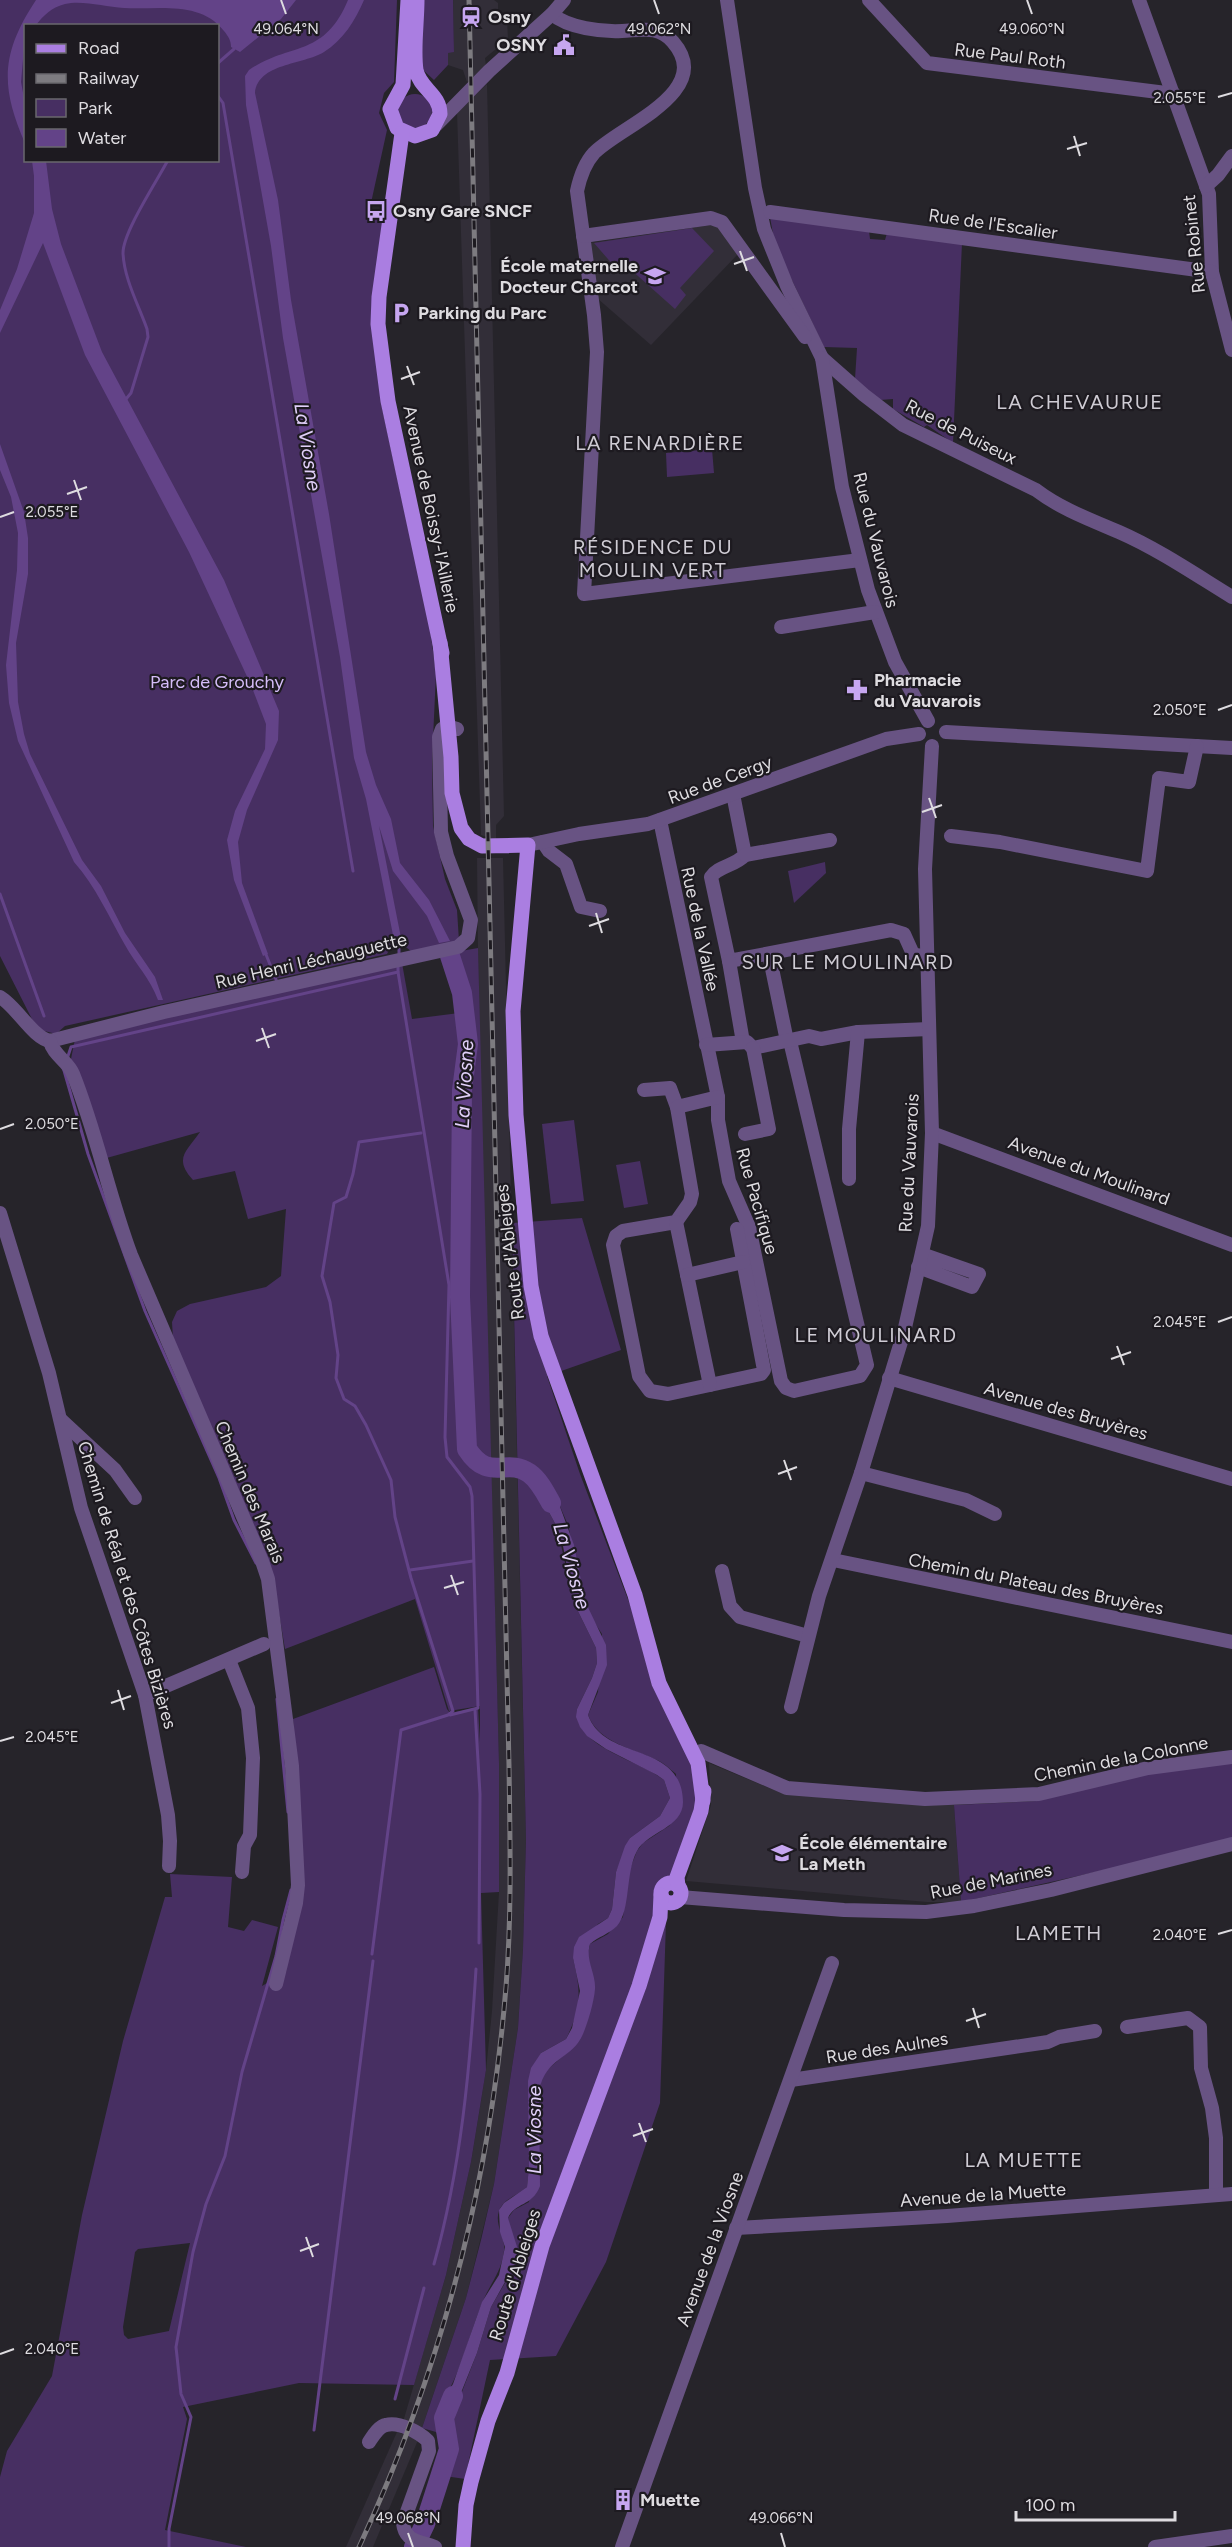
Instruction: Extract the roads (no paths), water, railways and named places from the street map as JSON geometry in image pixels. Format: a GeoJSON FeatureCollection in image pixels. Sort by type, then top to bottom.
{"type":"FeatureCollection","features":[{"type":"Feature","properties":{"kind":"main road"},"geometry":{"type":"LineString","coordinates":[[408,0],[405,71],[399,92],[390,110],[393,123],[402,133],[421,136],[436,124],[440,114],[439,102],[425,88],[416,70],[417,0]]}},
{"type":"Feature","properties":{"kind":"main road"},"geometry":{"type":"LineString","coordinates":[[399,92],[412,87],[425,88]]}},
{"type":"Feature","properties":{"kind":"main road","name":"Avenue de Boissy-l'Aillerie"},"geometry":{"type":"LineString","coordinates":[[402,133],[379,297],[378,324],[390,411],[440,643],[451,744],[461,796],[458,819],[464,834],[475,843],[494,847],[535,843]]}},
{"type":"Feature","properties":{"kind":"main road","name":"Route d'Ableiges"},"geometry":{"type":"LineString","coordinates":[[463,2547],[466,2505],[471,2482],[488,2421],[507,2373],[542,2246],[632,2006],[660,1917],[672,1893],[703,1800],[701,1750],[672,1694],[648,1636],[548,1356],[531,1286],[516,1115],[513,1011],[535,843]]}},
{"type":"Feature","properties":{"kind":"main road","name":"Route d'Ableiges"},"geometry":{"type":"LineString","coordinates":[[648,1636],[659,1683],[694,1751],[703,1774]]}},
{"type":"Feature","properties":{"kind":"street"},"geometry":{"type":"LineString","coordinates":[[436,124],[564,0]]}},
{"type":"Feature","properties":{"kind":"street","name":"Rue de Puiseux"},"geometry":{"type":"LineString","coordinates":[[727,0],[755,189],[764,229],[787,286],[822,358],[864,396],[903,425],[1036,490],[1047,499],[1099,526],[1119,532],[1180,565],[1232,597]]}},
{"type":"Feature","properties":{"kind":"street","name":"Rue Paul Roth"},"geometry":{"type":"LineString","coordinates":[[869,0],[927,63],[1174,94]]}},
{"type":"Feature","properties":{"kind":"street","name":"Rue Robinet"},"geometry":{"type":"LineString","coordinates":[[1139,0],[1209,195],[1212,272],[1232,350]]}},
{"type":"Feature","properties":{"kind":"street"},"geometry":{"type":"LineString","coordinates":[[552,14],[594,30],[621,31],[645,28],[660,32],[678,49],[684,66],[676,92],[600,147],[587,162],[577,191],[597,352],[584,594],[860,560]]}},
{"type":"Feature","properties":{"kind":"street"},"geometry":{"type":"LineString","coordinates":[[439,102],[462,98]]}},
{"type":"Feature","properties":{"kind":"street"},"geometry":{"type":"LineString","coordinates":[[1206,186],[1218,176],[1232,156]]}},
{"type":"Feature","properties":{"kind":"street","name":"Rue de l'Escalier"},"geometry":{"type":"LineString","coordinates":[[770,212],[1212,272]]}},
{"type":"Feature","properties":{"kind":"street"},"geometry":{"type":"LineString","coordinates":[[583,236],[711,218],[722,222],[796,326],[822,358]]}},
{"type":"Feature","properties":{"kind":"street","name":"Rue du Vauvarois"},"geometry":{"type":"LineString","coordinates":[[822,358],[842,487],[875,612],[895,662],[928,721]]}},
{"type":"Feature","properties":{"kind":"street"},"geometry":{"type":"LineString","coordinates":[[781,627],[875,612]]}},
{"type":"Feature","properties":{"kind":"street"},"geometry":{"type":"LineString","coordinates":[[928,721],[940,722],[946,732],[942,743],[932,746],[923,742],[920,734],[923,725],[928,721]]}},
{"type":"Feature","properties":{"kind":"street"},"geometry":{"type":"LineString","coordinates":[[946,732],[1232,748]]}},
{"type":"Feature","properties":{"kind":"street","name":"Rue de Cergy"},"geometry":{"type":"LineString","coordinates":[[535,843],[579,834],[648,825],[886,739],[920,734]]}},
{"type":"Feature","properties":{"kind":"street","name":"Rue Henri Léchauguette"},"geometry":{"type":"LineString","coordinates":[[50,1041],[271,988],[458,947],[468,938],[471,920],[447,856],[441,832],[451,744]]}},
{"type":"Feature","properties":{"kind":"street","name":"Rue du Vauvarois"},"geometry":{"type":"LineString","coordinates":[[791,1707],[808,1636],[904,1332],[928,1226],[932,1133],[925,869],[932,746]]}},
{"type":"Feature","properties":{"kind":"street"},"geometry":{"type":"LineString","coordinates":[[951,836],[1000,842],[1147,871],[1159,778],[1189,782],[1197,746]]}},
{"type":"Feature","properties":{"kind":"street"},"geometry":{"type":"LineString","coordinates":[[733,794],[745,855]]}},
{"type":"Feature","properties":{"kind":"street","name":"Rue de la Vallée"},"geometry":{"type":"LineString","coordinates":[[660,820],[706,1045]]}},
{"type":"Feature","properties":{"kind":"street"},"geometry":{"type":"LineString","coordinates":[[745,1134],[769,1129],[711,877],[715,872],[737,863],[745,855],[830,840]]}},
{"type":"Feature","properties":{"kind":"street"},"geometry":{"type":"LineString","coordinates":[[535,843],[567,864],[581,907],[600,911]]}},
{"type":"Feature","properties":{"kind":"street"},"geometry":{"type":"LineString","coordinates":[[729,962],[891,930],[904,934],[913,954],[926,957]]}},
{"type":"Feature","properties":{"kind":"street"},"geometry":{"type":"LineString","coordinates":[[769,954],[788,1041]]}},
{"type":"Feature","properties":{"kind":"street"},"geometry":{"type":"LineString","coordinates":[[0,997],[18,1011],[42,1040],[50,1041]]}},
{"type":"Feature","properties":{"kind":"street"},"geometry":{"type":"LineString","coordinates":[[706,1045],[748,1045],[788,1041],[809,1036],[821,1039],[858,1032],[929,1029]]}},
{"type":"Feature","properties":{"kind":"street"},"geometry":{"type":"LineString","coordinates":[[849,1179],[849,1129],[858,1032]]}},
{"type":"Feature","properties":{"kind":"street","name":"Chemin des Marais"},"geometry":{"type":"LineString","coordinates":[[50,1041],[53,1050],[73,1073],[131,1255],[268,1579],[292,1766],[298,1885],[296,1903],[276,1983]]}},
{"type":"Feature","properties":{"kind":"street","name":"Rue Pacifique"},"geometry":{"type":"LineString","coordinates":[[706,1045],[718,1097],[718,1119],[729,1181],[749,1227],[781,1381],[786,1388],[794,1391],[860,1376],[867,1365],[788,1041]]}},
{"type":"Feature","properties":{"kind":"street"},"geometry":{"type":"LineString","coordinates":[[644,1090],[670,1088],[677,1107],[692,1194],[690,1202],[676,1222],[623,1231],[616,1236],[614,1245],[639,1376],[650,1391],[668,1394],[761,1374],[764,1370],[737,1229]]}},
{"type":"Feature","properties":{"kind":"street"},"geometry":{"type":"LineString","coordinates":[[677,1107],[718,1097]]}},
{"type":"Feature","properties":{"kind":"street","name":"Avenue du Moulinard"},"geometry":{"type":"LineString","coordinates":[[932,1133],[1232,1245]]}},
{"type":"Feature","properties":{"kind":"street","name":"Chemin de Réal et des Côtes Bizières"},"geometry":{"type":"LineString","coordinates":[[0,1213],[49,1373],[81,1508],[145,1695],[168,1815],[169,1866]]}},
{"type":"Feature","properties":{"kind":"street"},"geometry":{"type":"LineString","coordinates":[[676,1222],[710,1385]]}},
{"type":"Feature","properties":{"kind":"street"},"geometry":{"type":"LineString","coordinates":[[687,1275],[743,1263]]}},
{"type":"Feature","properties":{"kind":"street","name":"Avenue des Bruyères"},"geometry":{"type":"LineString","coordinates":[[889,1378],[1232,1479]]}},
{"type":"Feature","properties":{"kind":"street"},"geometry":{"type":"LineString","coordinates":[[60,1420],[115,1470],[135,1498]]}},
{"type":"Feature","properties":{"kind":"street"},"geometry":{"type":"LineString","coordinates":[[861,1473],[966,1500],[995,1514]]}},
{"type":"Feature","properties":{"kind":"street","name":"Chemin du Plateau des Bruyères"},"geometry":{"type":"LineString","coordinates":[[833,1560],[1232,1642]]}},
{"type":"Feature","properties":{"kind":"street"},"geometry":{"type":"LineString","coordinates":[[722,1571],[730,1606],[740,1617],[808,1636]]}},
{"type":"Feature","properties":{"kind":"street"},"geometry":{"type":"LineString","coordinates":[[145,1695],[264,1644]]}},
{"type":"Feature","properties":{"kind":"street"},"geometry":{"type":"LineString","coordinates":[[229,1660],[248,1708],[253,1758],[250,1835],[244,1846],[242,1872]]}},
{"type":"Feature","properties":{"kind":"street","name":"Chemin de la Colonne"},"geometry":{"type":"LineString","coordinates":[[701,1750],[728,1764],[787,1788],[925,1799],[1039,1794],[1148,1768],[1232,1757]]}},
{"type":"Feature","properties":{"kind":"street"},"geometry":{"type":"LineString","coordinates":[[703,1774],[716,1764],[728,1764]]}},
{"type":"Feature","properties":{"kind":"street","name":"Rue de Marines"},"geometry":{"type":"LineString","coordinates":[[672,1893],[844,1910],[927,1912],[974,1906],[1051,1890],[1232,1844]]}},
{"type":"Feature","properties":{"kind":"street","name":"Avenue de la Viosne"},"geometry":{"type":"LineString","coordinates":[[622,2547],[832,1963]]}},
{"type":"Feature","properties":{"kind":"street"},"geometry":{"type":"LineString","coordinates":[[1127,2027],[1188,2018],[1200,2027],[1201,2068],[1212,2108],[1216,2138],[1216,2195]]}},
{"type":"Feature","properties":{"kind":"street","name":"Rue des Aulnes"},"geometry":{"type":"LineString","coordinates":[[791,2080],[1048,2042],[1059,2037],[1095,2031]]}},
{"type":"Feature","properties":{"kind":"street","name":"Avenue de la Muette"},"geometry":{"type":"LineString","coordinates":[[736,2228],[947,2216],[1232,2194]]}},
{"type":"Feature","properties":{"kind":"street"},"geometry":{"type":"LineString","coordinates":[[369,2442],[386,2425],[409,2429],[428,2441],[429,2451],[403,2523],[406,2535],[424,2544]]}},
{"type":"Feature","properties":{"kind":"street"},"geometry":{"type":"LineString","coordinates":[[1155,2547],[1232,2536]]}},
{"type":"Feature","properties":{"kind":"water"},"geometry":{"type":"Polygon","coordinates":[[[36,0],[296,0],[281,19],[240,52],[231,47],[228,36],[219,24],[191,11],[79,3],[56,7],[37,24],[24,24],[21,82],[24,98],[24,140],[11,104],[8,70],[16,37],[36,0]]]}},
{"type":"Feature","properties":{"kind":"water"},"geometry":{"type":"Polygon","coordinates":[[[348,0],[364,0],[352,23],[337,42],[315,56],[273,70],[258,83],[255,93],[278,200],[291,300],[329,514],[366,752],[376,785],[391,819],[400,863],[429,900],[450,941],[439,943],[427,916],[393,871],[379,826],[402,943],[396,945],[394,940],[366,799],[354,758],[340,657],[283,338],[271,246],[246,105],[245,76],[249,70],[264,61],[317,40],[339,19],[348,0]]]}},
{"type":"Feature","properties":{"kind":"water"},"geometry":{"type":"Polygon","coordinates":[[[32,162],[46,162],[52,209],[61,244],[102,352],[224,580],[279,711],[278,740],[247,810],[238,842],[242,883],[268,954],[263,956],[234,880],[227,840],[235,811],[265,749],[266,724],[251,685],[189,552],[85,355],[43,243],[0,333],[0,310],[17,269],[34,213],[32,162]]]}},
{"type":"Feature","properties":{"kind":"water"},"geometry":{"type":"Polygon","coordinates":[[[0,444],[24,512],[28,538],[28,574],[16,643],[18,702],[24,734],[30,754],[82,860],[101,886],[125,933],[155,977],[163,1000],[158,1000],[96,892],[74,862],[18,741],[9,703],[6,665],[17,570],[18,533],[11,497],[0,470],[0,444]]]}},
{"type":"Feature","properties":{"kind":"water"},"geometry":{"type":"Polygon","coordinates":[[[537,1473],[559,1504],[574,1545],[585,1601],[606,1645],[607,1665],[588,1715],[597,1730],[610,1740],[657,1760],[670,1769],[679,1783],[683,1802],[677,1818],[648,1839],[637,1851],[633,1860],[624,1911],[617,1926],[590,1944],[589,1956],[595,1989],[587,2024],[578,2042],[547,2071],[539,2091],[540,2186],[533,2198],[515,2209],[508,2218],[518,2250],[515,2264],[491,2307],[477,2353],[450,2420],[439,2420],[444,2399],[453,2384],[482,2302],[499,2275],[505,2247],[500,2232],[499,2210],[504,2203],[527,2187],[529,2167],[528,2081],[531,2068],[541,2053],[566,2039],[572,2028],[580,1991],[573,1958],[574,1947],[579,1937],[608,1918],[612,1909],[616,1872],[625,1846],[630,1838],[660,1816],[670,1798],[664,1780],[606,1749],[587,1736],[580,1727],[576,1717],[577,1709],[597,1663],[596,1648],[574,1603],[563,1546],[557,1527],[538,1492],[537,1473]]]}},
{"type":"Feature","properties":{"kind":"waterway"},"geometry":{"type":"LineString","coordinates":[[219,62],[234,49]]}},
{"type":"Feature","properties":{"kind":"waterway"},"geometry":{"type":"LineString","coordinates":[[219,97],[223,103],[353,871]]}},
{"type":"Feature","properties":{"kind":"waterway"},"geometry":{"type":"LineString","coordinates":[[126,399],[131,393],[148,337],[126,273],[124,244],[134,220],[167,162]]}},
{"type":"Feature","properties":{"kind":"waterway"},"geometry":{"type":"LineString","coordinates":[[0,894],[44,1016]]}},
{"type":"Feature","properties":{"kind":"waterway"},"geometry":{"type":"LineString","coordinates":[[399,942],[399,955]]}},
{"type":"Feature","properties":{"kind":"waterway"},"geometry":{"type":"LineString","coordinates":[[265,952],[277,982]]}},
{"type":"Feature","properties":{"kind":"waterway","name":"La Viosne"},"geometry":{"type":"LineString","coordinates":[[450,956],[462,993],[468,1044],[462,1090],[460,1297],[467,1449],[483,1465],[513,1467],[529,1473],[539,1483],[551,1503]]}},
{"type":"Feature","properties":{"kind":"waterway"},"geometry":{"type":"LineString","coordinates":[[67,1059],[71,1047],[398,972],[398,967]]}},
{"type":"Feature","properties":{"kind":"waterway"},"geometry":{"type":"LineString","coordinates":[[398,972],[449,1285],[445,1437],[447,1457],[470,1487],[472,1496],[478,1708],[450,1715]]}},
{"type":"Feature","properties":{"kind":"waterway"},"geometry":{"type":"LineString","coordinates":[[63,1067],[88,1154],[145,1311],[219,1478],[234,1520],[256,1563]]}},
{"type":"Feature","properties":{"kind":"waterway"},"geometry":{"type":"LineString","coordinates":[[372,1954],[401,1730],[448,1715],[453,1711],[411,1578],[395,1517],[391,1480],[366,1425],[355,1406],[344,1399],[336,1378],[338,1355],[330,1302],[322,1276],[334,1203],[346,1197],[359,1142],[421,1133]]}},
{"type":"Feature","properties":{"kind":"waterway"},"geometry":{"type":"LineString","coordinates":[[410,1570],[473,1561]]}},
{"type":"Feature","properties":{"kind":"waterway"},"geometry":{"type":"LineString","coordinates":[[277,1699],[288,1812]]}},
{"type":"Feature","properties":{"kind":"waterway"},"geometry":{"type":"LineString","coordinates":[[475,1710],[480,1794],[479,1943]]}},
{"type":"Feature","properties":{"kind":"waterway"},"geometry":{"type":"LineString","coordinates":[[169,2547],[169,2529],[191,2417],[181,2394],[176,2347],[193,2252],[206,2204],[225,2156],[242,2072],[276,1956],[291,1890]]}},
{"type":"Feature","properties":{"kind":"waterway"},"geometry":{"type":"LineString","coordinates":[[314,2430],[373,1961]]}},
{"type":"Feature","properties":{"kind":"waterway"},"geometry":{"type":"LineString","coordinates":[[434,2264],[458,2155],[471,2043],[476,1969]]}},
{"type":"Feature","properties":{"kind":"waterway"},"geometry":{"type":"LineString","coordinates":[[395,2399],[424,2288]]}},
{"type":"Feature","properties":{"kind":"waterway","name":"La Viosne"},"geometry":{"type":"LineString","coordinates":[[414,2547],[425,2524],[449,2449],[444,2418],[453,2396]]}},
{"type":"Feature","properties":{"kind":"railway"},"geometry":{"type":"LineString","coordinates":[[359,2547],[414,2413],[457,2274],[488,2132],[506,1987],[509,1932],[509,1765],[469,0]]}},
{"type":"Feature","properties":{"kind":"place","name":"Osny"},"geometry":{"type":"Point","coordinates":[471,17]}},
{"type":"Feature","properties":{"kind":"place","name":"OSNY"},"geometry":{"type":"Point","coordinates":[564,45]}},
{"type":"Feature","properties":{"kind":"place","name":"Osny Gare SNCF"},"geometry":{"type":"Point","coordinates":[376,211]}},
{"type":"Feature","properties":{"kind":"place","name":"École maternelle Docteur Charcot"},"geometry":{"type":"Point","coordinates":[655,276]}},
{"type":"Feature","properties":{"kind":"place","name":"Parking du Parc"},"geometry":{"type":"Point","coordinates":[401,313]}},
{"type":"Feature","properties":{"kind":"place","name":"Pharmacie du Vauvarois"},"geometry":{"type":"Point","coordinates":[857,690]}},
{"type":"Feature","properties":{"kind":"place","name":"École élémentaire La Meth"},"geometry":{"type":"Point","coordinates":[782,1853]}},
{"type":"Feature","properties":{"kind":"place","name":"Muette"},"geometry":{"type":"Point","coordinates":[623,2500]}},
{"type":"Feature","properties":{"kind":"district","name":"LA CHEVAURUE"},"geometry":{"type":"Point","coordinates":[1080,402]}},
{"type":"Feature","properties":{"kind":"district","name":"LA RENARDIÈRE"},"geometry":{"type":"Point","coordinates":[660,443]}},
{"type":"Feature","properties":{"kind":"district","name":"RÉSIDENCE DU MOULIN VERT"},"geometry":{"type":"Point","coordinates":[653,558]}},
{"type":"Feature","properties":{"kind":"district","name":"SUR LE MOULINARD"},"geometry":{"type":"Point","coordinates":[848,962]}},
{"type":"Feature","properties":{"kind":"district","name":"LE MOULINARD"},"geometry":{"type":"Point","coordinates":[876,1335]}},
{"type":"Feature","properties":{"kind":"district","name":"LAMETH"},"geometry":{"type":"Point","coordinates":[1059,1933]}},
{"type":"Feature","properties":{"kind":"district","name":"LA MUETTE"},"geometry":{"type":"Point","coordinates":[1024,2160]}},
{"type":"Feature","properties":{"kind":"park label","name":"Parc de Grouchy"},"geometry":{"type":"Point","coordinates":[217,682]}}]}
